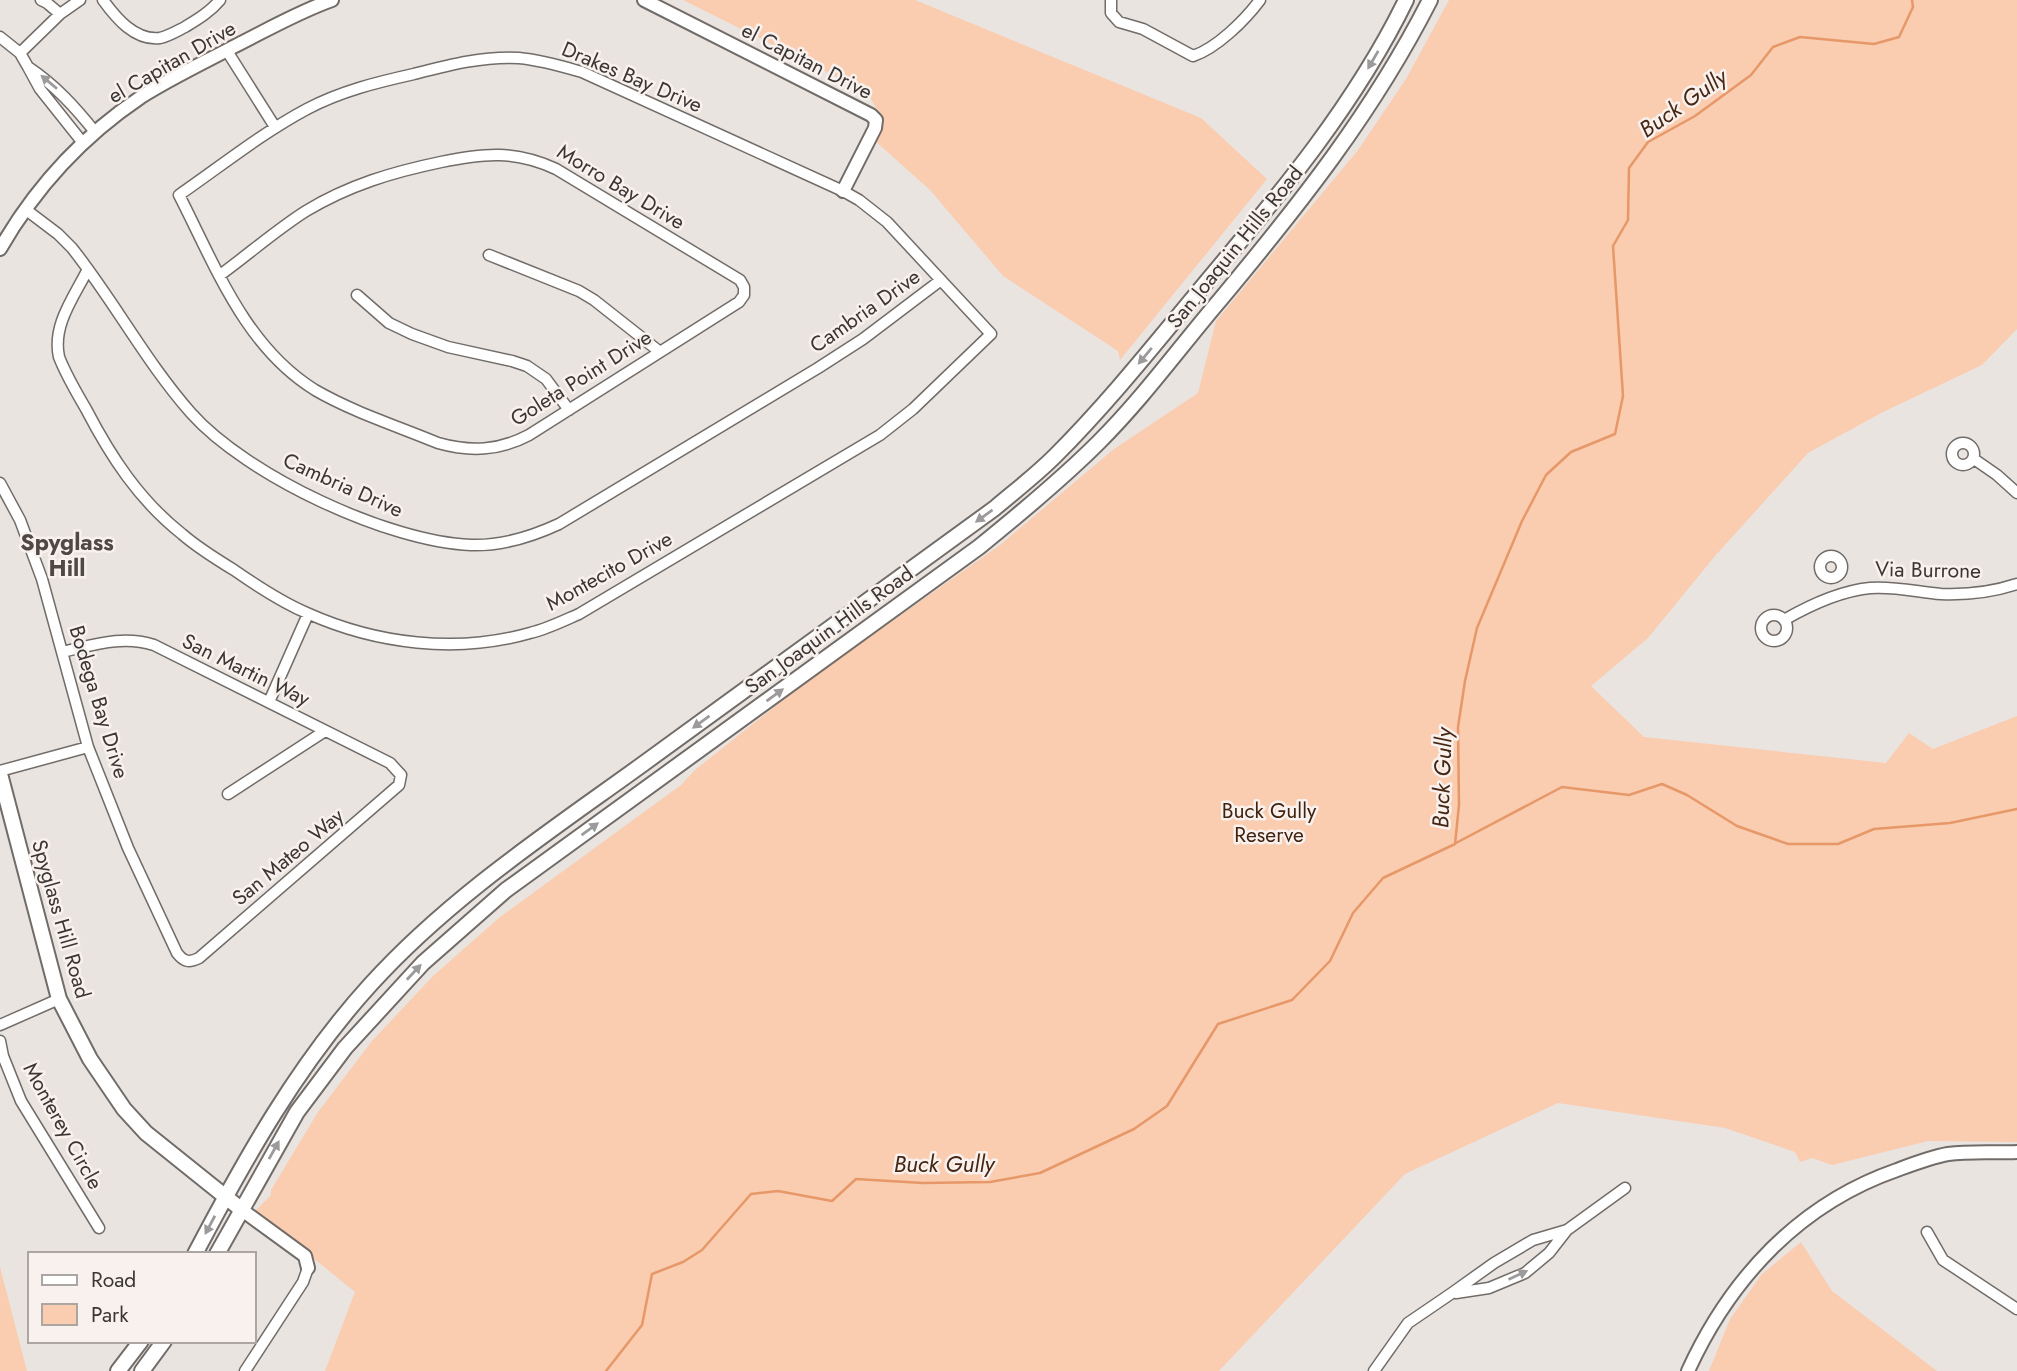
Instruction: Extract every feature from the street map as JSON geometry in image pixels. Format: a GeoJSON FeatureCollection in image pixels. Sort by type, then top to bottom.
{"type":"FeatureCollection","features":[{"type":"Feature","properties":{"kind":"main road","name":"San Joaquin Hills Road"},"geometry":{"type":"LineString","coordinates":[[196,1252],[265,1126],[301,1072],[368,986],[402,950],[498,869],[995,508],[1052,458],[1099,410],[1305,161],[1367,69],[1406,0]]}},
{"type":"Feature","properties":{"kind":"main road","name":"San Joaquin Hills Road"},"geometry":{"type":"LineString","coordinates":[[218,1252],[297,1112],[345,1048],[423,963],[506,890],[979,547],[1042,497],[1100,441],[1274,235],[1332,160],[1378,93],[1430,0]]}},
{"type":"Feature","properties":{"kind":"main road","name":"Spyglass Hill Road"},"geometry":{"type":"LineString","coordinates":[[0,773],[59,999],[90,1059],[124,1109],[146,1133],[242,1210]]}},
{"type":"Feature","properties":{"kind":"main road"},"geometry":{"type":"LineString","coordinates":[[118,1371],[139,1343]]}},
{"type":"Feature","properties":{"kind":"main road"},"geometry":{"type":"LineString","coordinates":[[142,1371],[162,1343]]}},
{"type":"Feature","properties":{"kind":"street"},"geometry":{"type":"LineString","coordinates":[[41,0],[60,14]]}},
{"type":"Feature","properties":{"kind":"street"},"geometry":{"type":"LineString","coordinates":[[20,53],[60,14],[80,0]]}},
{"type":"Feature","properties":{"kind":"street"},"geometry":{"type":"LineString","coordinates":[[103,0],[121,23],[153,38],[170,35],[201,18],[220,0]]}},
{"type":"Feature","properties":{"kind":"street","name":"el Capitan Drive"},"geometry":{"type":"LineString","coordinates":[[0,249],[25,209],[54,173],[95,132],[151,91],[332,0]]}},
{"type":"Feature","properties":{"kind":"street","name":"el Capitan Drive"},"geometry":{"type":"LineString","coordinates":[[644,0],[871,115],[876,120],[876,128],[843,191]]}},
{"type":"Feature","properties":{"kind":"street"},"geometry":{"type":"LineString","coordinates":[[1111,0],[1111,13],[1119,22],[1143,29],[1193,57],[1208,51],[1260,0]]}},
{"type":"Feature","properties":{"kind":"street"},"geometry":{"type":"LineString","coordinates":[[0,37],[20,53],[40,89],[83,144]]}},
{"type":"Feature","properties":{"kind":"street"},"geometry":{"type":"LineString","coordinates":[[227,51],[275,127]]}},
{"type":"Feature","properties":{"kind":"street","name":"Drakes Bay Drive"},"geometry":{"type":"LineString","coordinates":[[179,195],[275,127],[346,92],[378,82],[477,60],[519,58],[551,63],[582,72],[859,200],[887,222],[991,334]]}},
{"type":"Feature","properties":{"kind":"street"},"geometry":{"type":"LineString","coordinates":[[28,67],[50,82],[95,132]]}},
{"type":"Feature","properties":{"kind":"street","name":"Morro Bay Drive"},"geometry":{"type":"LineString","coordinates":[[220,275],[290,222],[321,202],[354,187],[406,169],[469,156],[504,154],[524,157],[556,169],[732,275]]}},
{"type":"Feature","properties":{"kind":"street","name":"Goleta Point Drive"},"geometry":{"type":"LineString","coordinates":[[179,195],[247,324],[261,343],[295,375],[335,400],[438,443],[466,449],[501,446],[529,436],[739,302],[744,295],[744,287],[740,280],[732,275]]}},
{"type":"Feature","properties":{"kind":"street","name":"Cambria Drive"},"geometry":{"type":"LineString","coordinates":[[25,209],[72,248],[172,390],[193,415],[239,455],[265,472],[363,519],[424,538],[472,545],[508,542],[559,524],[829,361],[941,280]]}},
{"type":"Feature","properties":{"kind":"street"},"geometry":{"type":"LineString","coordinates":[[489,255],[579,290],[660,352]]}},
{"type":"Feature","properties":{"kind":"street","name":"Montecito Drive"},"geometry":{"type":"LineString","coordinates":[[88,269],[59,329],[57,349],[62,365],[107,449],[146,501],[183,535],[258,587],[308,614],[380,637],[436,644],[501,640],[528,634],[579,614],[880,435],[913,410],[991,334]]}},
{"type":"Feature","properties":{"kind":"street"},"geometry":{"type":"LineString","coordinates":[[357,295],[389,323],[412,334],[448,347],[512,360],[527,366],[546,379],[569,410]]}},
{"type":"Feature","properties":{"kind":"street"},"geometry":{"type":"LineString","coordinates":[[1974,459],[2017,493]]}},
{"type":"Feature","properties":{"kind":"street","name":"Bodega Bay Drive"},"geometry":{"type":"LineString","coordinates":[[0,483],[20,520],[43,579],[88,747],[128,848],[177,953],[183,960],[191,962]]}},
{"type":"Feature","properties":{"kind":"street"},"geometry":{"type":"LineString","coordinates":[[1834,577],[1838,595]]}},
{"type":"Feature","properties":{"kind":"street","name":"Via Burrone"},"geometry":{"type":"LineString","coordinates":[[1784,620],[1805,607],[1838,595],[1870,588],[1975,594],[2017,584]]}},
{"type":"Feature","properties":{"kind":"street"},"geometry":{"type":"LineString","coordinates":[[269,702],[308,614]]}},
{"type":"Feature","properties":{"kind":"street","name":"San Martin Way"},"geometry":{"type":"LineString","coordinates":[[62,652],[118,640],[154,645],[390,763],[401,775]]}},
{"type":"Feature","properties":{"kind":"street"},"geometry":{"type":"LineString","coordinates":[[228,794],[325,730]]}},
{"type":"Feature","properties":{"kind":"street"},"geometry":{"type":"LineString","coordinates":[[0,773],[88,747]]}},
{"type":"Feature","properties":{"kind":"street","name":"San Mateo Way"},"geometry":{"type":"LineString","coordinates":[[191,962],[393,792],[399,785],[401,775]]}},
{"type":"Feature","properties":{"kind":"street"},"geometry":{"type":"LineString","coordinates":[[0,1025],[59,999]]}},
{"type":"Feature","properties":{"kind":"street","name":"Monterey Circle"},"geometry":{"type":"LineString","coordinates":[[0,1041],[3,1056],[21,1101],[99,1228]]}},
{"type":"Feature","properties":{"kind":"street"},"geometry":{"type":"LineString","coordinates":[[1688,1371],[1714,1321],[1753,1267],[1782,1238],[1816,1211],[1881,1175],[1913,1164],[1948,1154],[2017,1152]]}},
{"type":"Feature","properties":{"kind":"street"},"geometry":{"type":"LineString","coordinates":[[1452,1293],[1489,1288],[1525,1273],[1549,1253],[1567,1230],[1625,1188]]}},
{"type":"Feature","properties":{"kind":"street","name":"Spyglass Hill Road"},"geometry":{"type":"LineString","coordinates":[[242,1210],[304,1256],[308,1268]]}},
{"type":"Feature","properties":{"kind":"street"},"geometry":{"type":"LineString","coordinates":[[1374,1371],[1408,1323],[1494,1262],[1533,1240],[1567,1230]]}},
{"type":"Feature","properties":{"kind":"street"},"geometry":{"type":"LineString","coordinates":[[1927,1232],[1943,1259],[2017,1309]]}},
{"type":"Feature","properties":{"kind":"street"},"geometry":{"type":"LineString","coordinates":[[244,1371],[303,1282],[308,1268]]}},
{"type":"Feature","properties":{"kind":"green space"},"geometry":{"type":"Polygon","coordinates":[[[683,0],[915,0],[1201,118],[1267,179],[1120,360],[1118,351],[1003,276],[930,190],[874,140],[882,119],[867,92],[683,0]]]}},
{"type":"Feature","properties":{"kind":"green space","name":"Buck Gully Reserve"},"geometry":{"type":"Polygon","coordinates":[[[1449,0],[2017,0],[2017,329],[1982,365],[1883,412],[1808,453],[1715,556],[1648,638],[1591,686],[1644,737],[1886,763],[1909,733],[1933,749],[2017,716],[2017,1142],[1928,1141],[1832,1165],[1812,1158],[1800,1162],[1795,1152],[1725,1128],[1558,1103],[1405,1174],[1219,1371],[325,1371],[355,1292],[255,1211],[271,1195],[271,1190],[318,1112],[372,1041],[433,976],[500,917],[681,785],[695,770],[803,684],[1000,545],[1114,449],[1198,393],[1216,321],[1358,150],[1406,79],[1449,0]]]}},
{"type":"Feature","properties":{"kind":"green space"},"geometry":{"type":"Polygon","coordinates":[[[1801,1242],[1832,1291],[1937,1371],[1709,1371],[1730,1319],[1762,1274],[1801,1242]]]}},
{"type":"Feature","properties":{"kind":"green space"},"geometry":{"type":"Polygon","coordinates":[[[0,1267],[27,1371],[0,1371],[0,1267]]]}},
{"type":"Feature","properties":{"kind":"waterway","name":"Buck Gully"},"geometry":{"type":"LineString","coordinates":[[606,1371],[642,1325],[652,1274],[683,1262],[702,1250],[751,1194],[778,1191],[832,1201],[856,1179],[923,1183],[990,1182],[1040,1173],[1134,1129],[1167,1106],[1218,1024],[1292,1000],[1330,961],[1353,913],[1383,878],[1455,844],[1459,805],[1458,727],[1477,628],[1522,521],[1546,475],[1571,452],[1615,434],[1623,396],[1613,246],[1628,220],[1629,168],[1648,142],[1695,116],[1751,75],[1773,47],[1800,37],[1874,44],[1899,37],[1913,7],[1912,0]]}},
{"type":"Feature","properties":{"kind":"waterway"},"geometry":{"type":"LineString","coordinates":[[1456,843],[1562,787],[1629,795],[1662,784],[1687,795],[1737,826],[1788,844],[1838,844],[1874,829],[1950,823],[2017,809]]}},
{"type":"Feature","properties":{"kind":"district","name":"Spyglass Hill"},"geometry":{"type":"Point","coordinates":[67,555]}}]}
